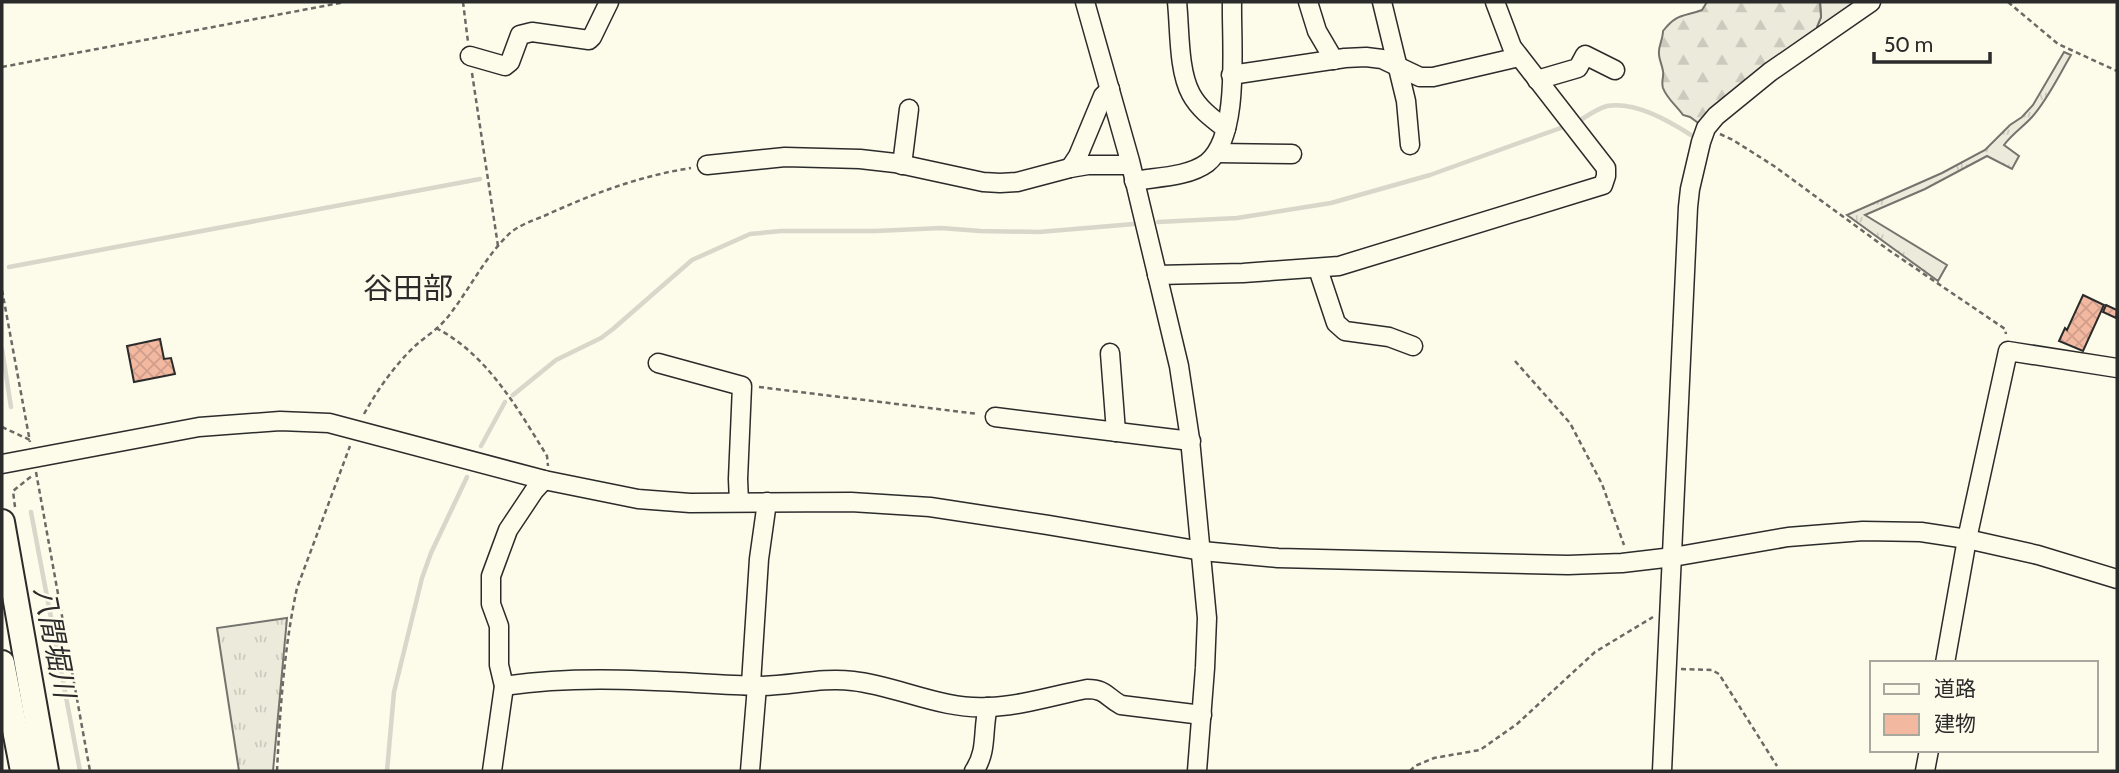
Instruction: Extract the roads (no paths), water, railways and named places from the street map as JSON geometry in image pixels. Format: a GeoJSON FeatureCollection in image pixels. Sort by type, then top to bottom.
{"type":"FeatureCollection","features":[{"type":"Feature","properties":{"kind":"highway"},"geometry":{"type":"LineString","coordinates":[[2,522],[46,771]]}},
{"type":"Feature","properties":{"kind":"highway"},"geometry":{"type":"LineString","coordinates":[[2,663],[23,771]]}},
{"type":"Feature","properties":{"kind":"street"},"geometry":{"type":"LineString","coordinates":[[470,56],[505,66],[510,62],[520,35],[525,33],[589,40],[608,2]]}},
{"type":"Feature","properties":{"kind":"street"},"geometry":{"type":"LineString","coordinates":[[1086,2],[1132,173],[1179,366],[1191,440],[1207,618],[1197,771]]}},
{"type":"Feature","properties":{"kind":"street"},"geometry":{"type":"LineString","coordinates":[[1178,2],[1184,79],[1192,96],[1206,113],[1226,129]]}},
{"type":"Feature","properties":{"kind":"street"},"geometry":{"type":"LineString","coordinates":[[707,165],[785,157],[860,159],[1000,183],[1017,182],[1070,167],[1088,165],[1132,173],[1186,172],[1206,164],[1217,153],[1224,138],[1231,103],[1232,2]]}},
{"type":"Feature","properties":{"kind":"street"},"geometry":{"type":"LineString","coordinates":[[1308,2],[1317,31],[1334,60]]}},
{"type":"Feature","properties":{"kind":"street"},"geometry":{"type":"LineString","coordinates":[[1382,2],[1406,101],[1410,145]]}},
{"type":"Feature","properties":{"kind":"street"},"geometry":{"type":"LineString","coordinates":[[1157,275],[1339,266],[1602,185],[1606,168],[1512,47],[1495,2]]}},
{"type":"Feature","properties":{"kind":"street"},"geometry":{"type":"LineString","coordinates":[[1662,771],[1681,339],[1690,189],[1698,153],[1706,128],[1716,116],[1770,72],[1871,2]]}},
{"type":"Feature","properties":{"kind":"street"},"geometry":{"type":"LineString","coordinates":[[1537,80],[1578,68],[1585,55],[1615,70]]}},
{"type":"Feature","properties":{"kind":"street"},"geometry":{"type":"LineString","coordinates":[[1231,75],[1367,57],[1382,59],[1420,77],[1433,77],[1519,57]]}},
{"type":"Feature","properties":{"kind":"street"},"geometry":{"type":"LineString","coordinates":[[1070,167],[1078,156],[1103,96],[1110,89]]}},
{"type":"Feature","properties":{"kind":"street"},"geometry":{"type":"LineString","coordinates":[[902,165],[909,109]]}},
{"type":"Feature","properties":{"kind":"street"},"geometry":{"type":"LineString","coordinates":[[1217,153],[1292,155]]}},
{"type":"Feature","properties":{"kind":"street"},"geometry":{"type":"LineString","coordinates":[[1318,269],[1336,323],[1345,331],[1390,337],[1413,346]]}},
{"type":"Feature","properties":{"kind":"street"},"geometry":{"type":"LineString","coordinates":[[1945,661],[1966,539],[2008,351],[2117,368]]}},
{"type":"Feature","properties":{"kind":"street"},"geometry":{"type":"LineString","coordinates":[[1110,353],[1116,432]]}},
{"type":"Feature","properties":{"kind":"street"},"geometry":{"type":"LineString","coordinates":[[658,363],[743,386],[739,502]]}},
{"type":"Feature","properties":{"kind":"street"},"geometry":{"type":"LineString","coordinates":[[995,416],[1191,440]]}},
{"type":"Feature","properties":{"kind":"street"},"geometry":{"type":"LineString","coordinates":[[2,464],[198,427],[280,421],[329,423],[544,480],[638,499],[690,503],[851,502],[930,507],[1202,551],[1278,558],[1568,565],[1673,557],[1788,537],[1863,531],[1921,532],[2038,555],[2117,579]]}},
{"type":"Feature","properties":{"kind":"street"},"geometry":{"type":"LineString","coordinates":[[492,771],[504,686],[499,665],[499,626],[491,604],[492,576],[508,530],[544,480]]}},
{"type":"Feature","properties":{"kind":"street"},"geometry":{"type":"LineString","coordinates":[[750,771],[755,600],[767,502]]}},
{"type":"Feature","properties":{"kind":"street"},"geometry":{"type":"LineString","coordinates":[[504,686],[534,681],[571,680],[754,685],[822,679],[852,680],[965,706],[988,707],[1087,688],[1107,693],[1121,705],[1202,715]]}},
{"type":"Feature","properties":{"kind":"street"},"geometry":{"type":"LineString","coordinates":[[974,771],[984,752],[988,707]]}},
{"type":"Feature","properties":{"kind":"street"},"geometry":{"type":"LineString","coordinates":[[1924,771],[1929,752]]}},
{"type":"Feature","properties":{"kind":"waterway"},"geometry":{"type":"LineString","coordinates":[[1577,122],[1607,106],[1629,106],[1662,118],[1691,135]]}},
{"type":"Feature","properties":{"kind":"waterway"},"geometry":{"type":"LineString","coordinates":[[1158,222],[1237,218],[1331,203],[1430,175],[1569,125]]}},
{"type":"Feature","properties":{"kind":"waterway"},"geometry":{"type":"LineString","coordinates":[[9,267],[480,179]]}},
{"type":"Feature","properties":{"kind":"waterway"},"geometry":{"type":"LineString","coordinates":[[513,395],[556,360],[601,338],[613,329],[692,260],[750,234],[941,228],[1039,232],[1134,224]]}},
{"type":"Feature","properties":{"kind":"waterway","name":"八間堀川"},"geometry":{"type":"LineString","coordinates":[[2,349],[11,407]]}},
{"type":"Feature","properties":{"kind":"waterway"},"geometry":{"type":"LineString","coordinates":[[481,446],[505,402]]}},
{"type":"Feature","properties":{"kind":"waterway"},"geometry":{"type":"LineString","coordinates":[[387,771],[394,692],[422,578],[467,477]]}},
{"type":"Feature","properties":{"kind":"waterway","name":"八間堀川"},"geometry":{"type":"LineString","coordinates":[[31,512],[80,771]]}},
{"type":"Feature","properties":{"kind":"district","name":"谷田部"},"geometry":{"type":"Point","coordinates":[408,289]}}]}
